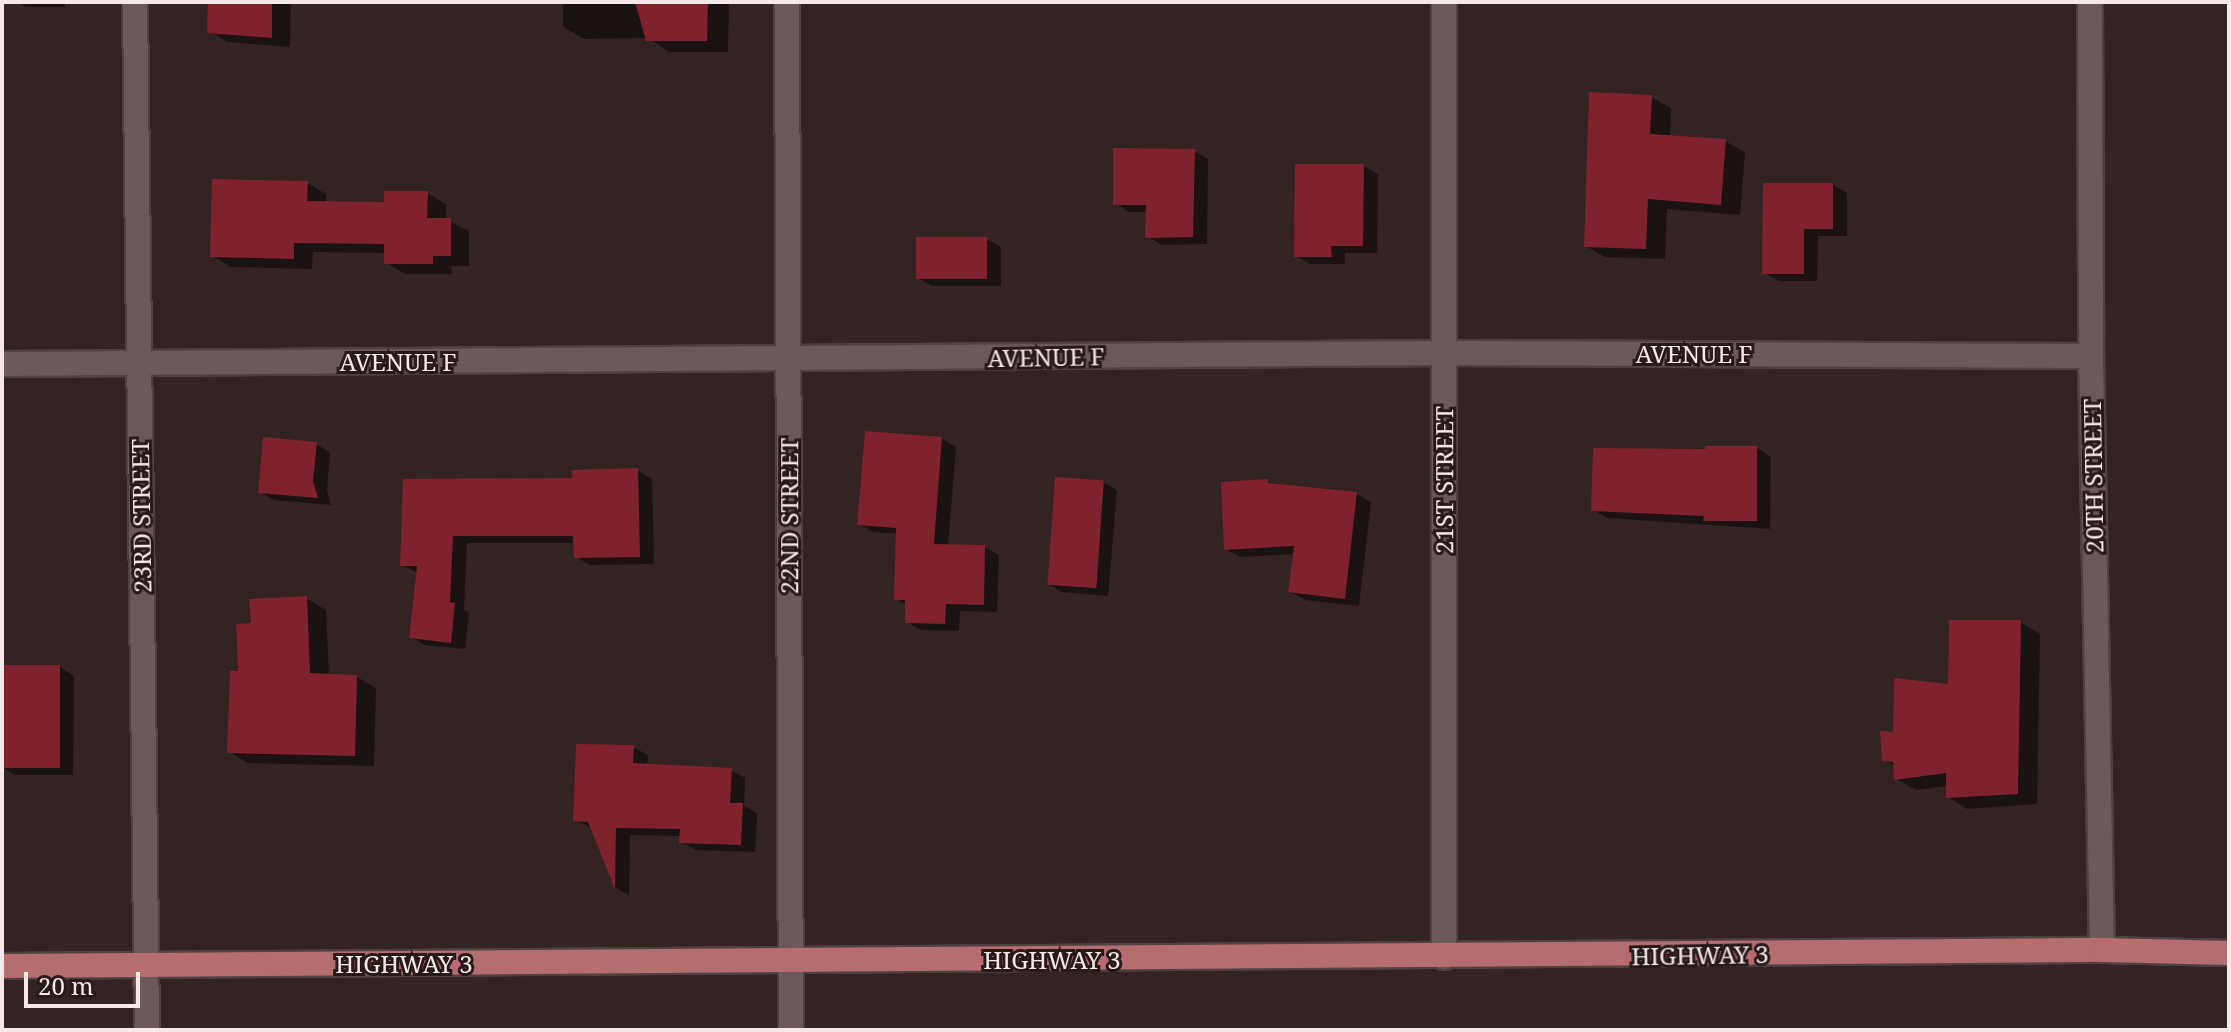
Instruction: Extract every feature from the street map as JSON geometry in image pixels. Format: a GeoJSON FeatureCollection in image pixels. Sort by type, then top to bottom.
{"type":"FeatureCollection","features":[{"type":"Feature","properties":{"kind":"main road","name":"HIGHWAY 3"},"geometry":{"type":"LineString","coordinates":[[2,966],[2102,950],[2229,953]]}},
{"type":"Feature","properties":{"kind":"street","name":"23RD STREET"},"geometry":{"type":"LineString","coordinates":[[135,2],[147,1030]]}},
{"type":"Feature","properties":{"kind":"street","name":"22ND STREET"},"geometry":{"type":"LineString","coordinates":[[787,2],[791,1030]]}},
{"type":"Feature","properties":{"kind":"street","name":"21ST STREET"},"geometry":{"type":"LineString","coordinates":[[1444,2],[1444,957]]}},
{"type":"Feature","properties":{"kind":"street","name":"20TH STREET"},"geometry":{"type":"LineString","coordinates":[[2090,2],[2091,356],[2102,950]]}},
{"type":"Feature","properties":{"kind":"street","name":"AVENUE F"},"geometry":{"type":"LineString","coordinates":[[2,364],[1444,353],[2091,356]]}},
{"type":"Feature","properties":{"kind":"building"},"geometry":{"type":"Polygon","coordinates":[[[208,2],[272,2],[272,38],[207,33],[208,2]]]}},
{"type":"Feature","properties":{"kind":"building"},"geometry":{"type":"Polygon","coordinates":[[[635,2],[708,2],[707,41],[646,41],[635,2]]]}},
{"type":"Feature","properties":{"kind":"building"},"geometry":{"type":"Polygon","coordinates":[[[1589,92],[1652,95],[1650,134],[1726,139],[1721,205],[1648,199],[1646,249],[1584,247],[1589,92]]]}},
{"type":"Feature","properties":{"kind":"building"},"geometry":{"type":"Polygon","coordinates":[[[1113,148],[1195,149],[1193,237],[1145,238],[1146,205],[1113,205],[1113,148]]]}},
{"type":"Feature","properties":{"kind":"building"},"geometry":{"type":"Polygon","coordinates":[[[1295,164],[1364,164],[1363,246],[1331,246],[1332,257],[1294,257],[1295,164]]]}},
{"type":"Feature","properties":{"kind":"building"},"geometry":{"type":"Polygon","coordinates":[[[212,179],[308,181],[307,201],[384,202],[384,191],[428,191],[427,218],[451,218],[451,256],[433,256],[433,264],[384,264],[384,244],[294,243],[294,259],[210,257],[212,179]]]}},
{"type":"Feature","properties":{"kind":"building"},"geometry":{"type":"Polygon","coordinates":[[[1763,183],[1833,183],[1833,229],[1804,229],[1804,274],[1762,274],[1763,183]]]}},
{"type":"Feature","properties":{"kind":"building"},"geometry":{"type":"Polygon","coordinates":[[[916,237],[987,237],[987,279],[916,279],[916,237]]]}},
{"type":"Feature","properties":{"kind":"building"},"geometry":{"type":"Polygon","coordinates":[[[865,431],[942,437],[934,544],[985,545],[984,605],[946,604],[945,624],[905,623],[905,600],[894,600],[896,528],[857,525],[865,431]]]}},
{"type":"Feature","properties":{"kind":"building"},"geometry":{"type":"Polygon","coordinates":[[[263,437],[317,442],[313,481],[318,498],[258,493],[263,437]]]}},
{"type":"Feature","properties":{"kind":"building"},"geometry":{"type":"Polygon","coordinates":[[[1705,446],[1757,446],[1757,521],[1703,521],[1704,516],[1591,511],[1593,448],[1705,449],[1705,446]]]}},
{"type":"Feature","properties":{"kind":"building"},"geometry":{"type":"Polygon","coordinates":[[[638,468],[640,557],[574,558],[573,536],[453,536],[450,602],[455,603],[451,643],[409,638],[417,566],[400,566],[403,479],[572,478],[572,470],[638,468]]]}},
{"type":"Feature","properties":{"kind":"building"},"geometry":{"type":"Polygon","coordinates":[[[1055,477],[1104,480],[1096,588],[1047,585],[1055,477]]]}},
{"type":"Feature","properties":{"kind":"building"},"geometry":{"type":"Polygon","coordinates":[[[1268,479],[1268,483],[1357,492],[1345,599],[1288,592],[1294,546],[1224,550],[1221,482],[1268,479]]]}},
{"type":"Feature","properties":{"kind":"building"},"geometry":{"type":"Polygon","coordinates":[[[307,596],[310,673],[357,675],[355,756],[227,753],[230,671],[238,671],[236,624],[251,623],[249,599],[307,596]]]}},
{"type":"Feature","properties":{"kind":"building"},"geometry":{"type":"Polygon","coordinates":[[[1949,620],[2021,620],[2018,794],[1946,798],[1946,773],[1894,780],[1893,762],[1882,761],[1880,731],[1893,732],[1894,678],[1948,684],[1949,620]]]}},
{"type":"Feature","properties":{"kind":"building"},"geometry":{"type":"Polygon","coordinates":[[[2,665],[60,665],[60,768],[2,768],[2,665]]]}},
{"type":"Feature","properties":{"kind":"building"},"geometry":{"type":"Polygon","coordinates":[[[576,744],[634,745],[633,763],[732,768],[730,803],[743,803],[741,845],[679,843],[680,829],[616,828],[615,889],[588,822],[573,821],[576,744]]]}}]}
